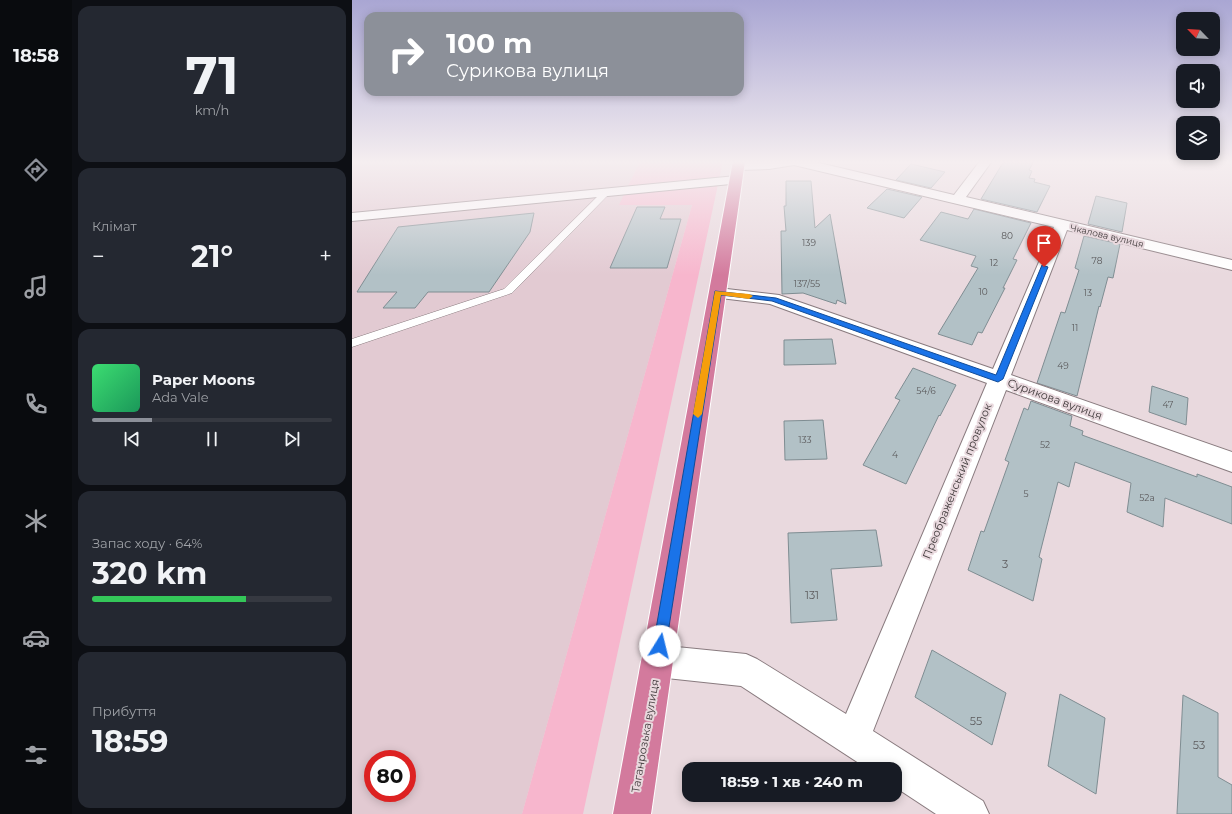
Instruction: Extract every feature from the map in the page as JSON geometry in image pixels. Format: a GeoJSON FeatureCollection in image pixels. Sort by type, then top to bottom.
{"type":"FeatureCollection","features":[{"type":"Feature","properties":{"kind":"highway","name":"Таганрозька вулиця"},"geometry":{"type":"LineString","coordinates":[[632,814],[732,199]]}},
{"type":"Feature","properties":{"kind":"street","name":"Чкалова вулиця"},"geometry":{"type":"LineString","coordinates":[[352,217],[536,199]]}},
{"type":"Feature","properties":{"kind":"street","name":"Чкалова вулиця"},"geometry":{"type":"LineString","coordinates":[[953,199],[1232,265]]}},
{"type":"Feature","properties":{"kind":"street","name":"Преображенський провулок"},"geometry":{"type":"LineString","coordinates":[[853,738],[1062,225]]}},
{"type":"Feature","properties":{"kind":"street","name":"Сурикова вулиця"},"geometry":{"type":"LineString","coordinates":[[718,293],[773,299],[1232,462]]}},
{"type":"Feature","properties":{"kind":"street"},"geometry":{"type":"LineString","coordinates":[[657,661],[746,670],[970,814]]}},
{"type":"Feature","properties":{"kind":"lane"},"geometry":{"type":"LineString","coordinates":[[352,343],[508,291],[600,199]]}},
{"type":"Feature","properties":{"kind":"shaded area"},"geometry":{"type":"Polygon","coordinates":[[[352,199],[623,199],[620,205],[692,205],[522,814],[352,814],[352,199]]]}},
{"type":"Feature","properties":{"kind":"shaded area"},"geometry":{"type":"Polygon","coordinates":[[[622,199],[715,199],[583,814],[522,814],[692,205],[619,205],[622,199]]]}},
{"type":"Feature","properties":{"kind":"building"},"geometry":{"type":"Polygon","coordinates":[[[786,199],[813,199],[815,228],[830,214],[846,304],[837,300],[836,304],[803,293],[782,294],[781,231],[786,231],[784,206],[786,206],[786,199]]]}},
{"type":"Feature","properties":{"kind":"building"},"geometry":{"type":"Polygon","coordinates":[[[876,199],[920,199],[904,218],[867,208],[876,199]]]}},
{"type":"Feature","properties":{"kind":"building"},"geometry":{"type":"Polygon","coordinates":[[[981,199],[1044,199],[1037,212],[981,199]]]}},
{"type":"Feature","properties":{"kind":"building"},"geometry":{"type":"Polygon","coordinates":[[[1095,199],[1109,199],[1127,203],[1122,232],[1088,224],[1095,199]]]}},
{"type":"Feature","properties":{"kind":"building"},"geometry":{"type":"Polygon","coordinates":[[[637,207],[665,207],[660,219],[681,219],[667,268],[610,268],[637,207]]]}},
{"type":"Feature","properties":{"kind":"building"},"geometry":{"type":"Polygon","coordinates":[[[974,209],[1031,223],[1013,259],[1017,260],[1003,288],[1005,288],[982,333],[978,332],[972,345],[938,334],[978,268],[971,266],[976,256],[920,240],[941,212],[968,219],[974,209]]]}},
{"type":"Feature","properties":{"kind":"building"},"geometry":{"type":"Polygon","coordinates":[[[534,213],[530,232],[489,292],[428,292],[415,308],[383,308],[397,292],[357,292],[398,227],[534,213]]]}},
{"type":"Feature","properties":{"kind":"building"},"geometry":{"type":"Polygon","coordinates":[[[1084,236],[1120,244],[1113,278],[1108,277],[1100,307],[1099,306],[1077,396],[1037,383],[1061,312],[1065,313],[1079,270],[1075,268],[1084,236]]]}},
{"type":"Feature","properties":{"kind":"building"},"geometry":{"type":"Polygon","coordinates":[[[832,339],[836,364],[784,365],[784,340],[832,339]]]}},
{"type":"Feature","properties":{"kind":"building"},"geometry":{"type":"Polygon","coordinates":[[[913,368],[956,385],[940,416],[939,415],[906,484],[863,465],[900,400],[895,398],[913,368]]]}},
{"type":"Feature","properties":{"kind":"building"},"geometry":{"type":"Polygon","coordinates":[[[1152,386],[1188,398],[1186,425],[1149,412],[1152,386]]]}},
{"type":"Feature","properties":{"kind":"building"},"geometry":{"type":"Polygon","coordinates":[[[1031,401],[1072,416],[1070,426],[1083,431],[1082,435],[1197,477],[1197,474],[1232,487],[1232,524],[1165,498],[1163,527],[1127,512],[1131,483],[1075,462],[1069,487],[1058,482],[1039,557],[1042,559],[1033,601],[968,570],[981,531],[984,532],[1009,462],[1005,460],[1024,408],[1028,410],[1031,401]]]}},
{"type":"Feature","properties":{"kind":"building"},"geometry":{"type":"Polygon","coordinates":[[[823,420],[827,459],[785,460],[784,421],[823,420]]]}},
{"type":"Feature","properties":{"kind":"building"},"geometry":{"type":"Polygon","coordinates":[[[876,530],[882,566],[831,569],[837,620],[791,623],[788,533],[876,530]]]}},
{"type":"Feature","properties":{"kind":"building"},"geometry":{"type":"Polygon","coordinates":[[[932,650],[1006,693],[992,745],[915,697],[932,650]]]}},
{"type":"Feature","properties":{"kind":"building"},"geometry":{"type":"Polygon","coordinates":[[[1060,694],[1105,718],[1096,794],[1048,766],[1060,694]]]}},
{"type":"Feature","properties":{"kind":"building"},"geometry":{"type":"Polygon","coordinates":[[[1183,695],[1218,713],[1218,777],[1232,785],[1232,814],[1177,814],[1183,695]]]}},
{"type":"Feature","properties":{"kind":"slow traffic"},"geometry":{"type":"LineString","coordinates":[[698,414],[718,293],[749,296]]}},
{"type":"Feature","properties":{"kind":"route"},"geometry":{"type":"LineString","coordinates":[[660,646],[718,293],[773,299],[998,379],[1044,267]]}}]}
